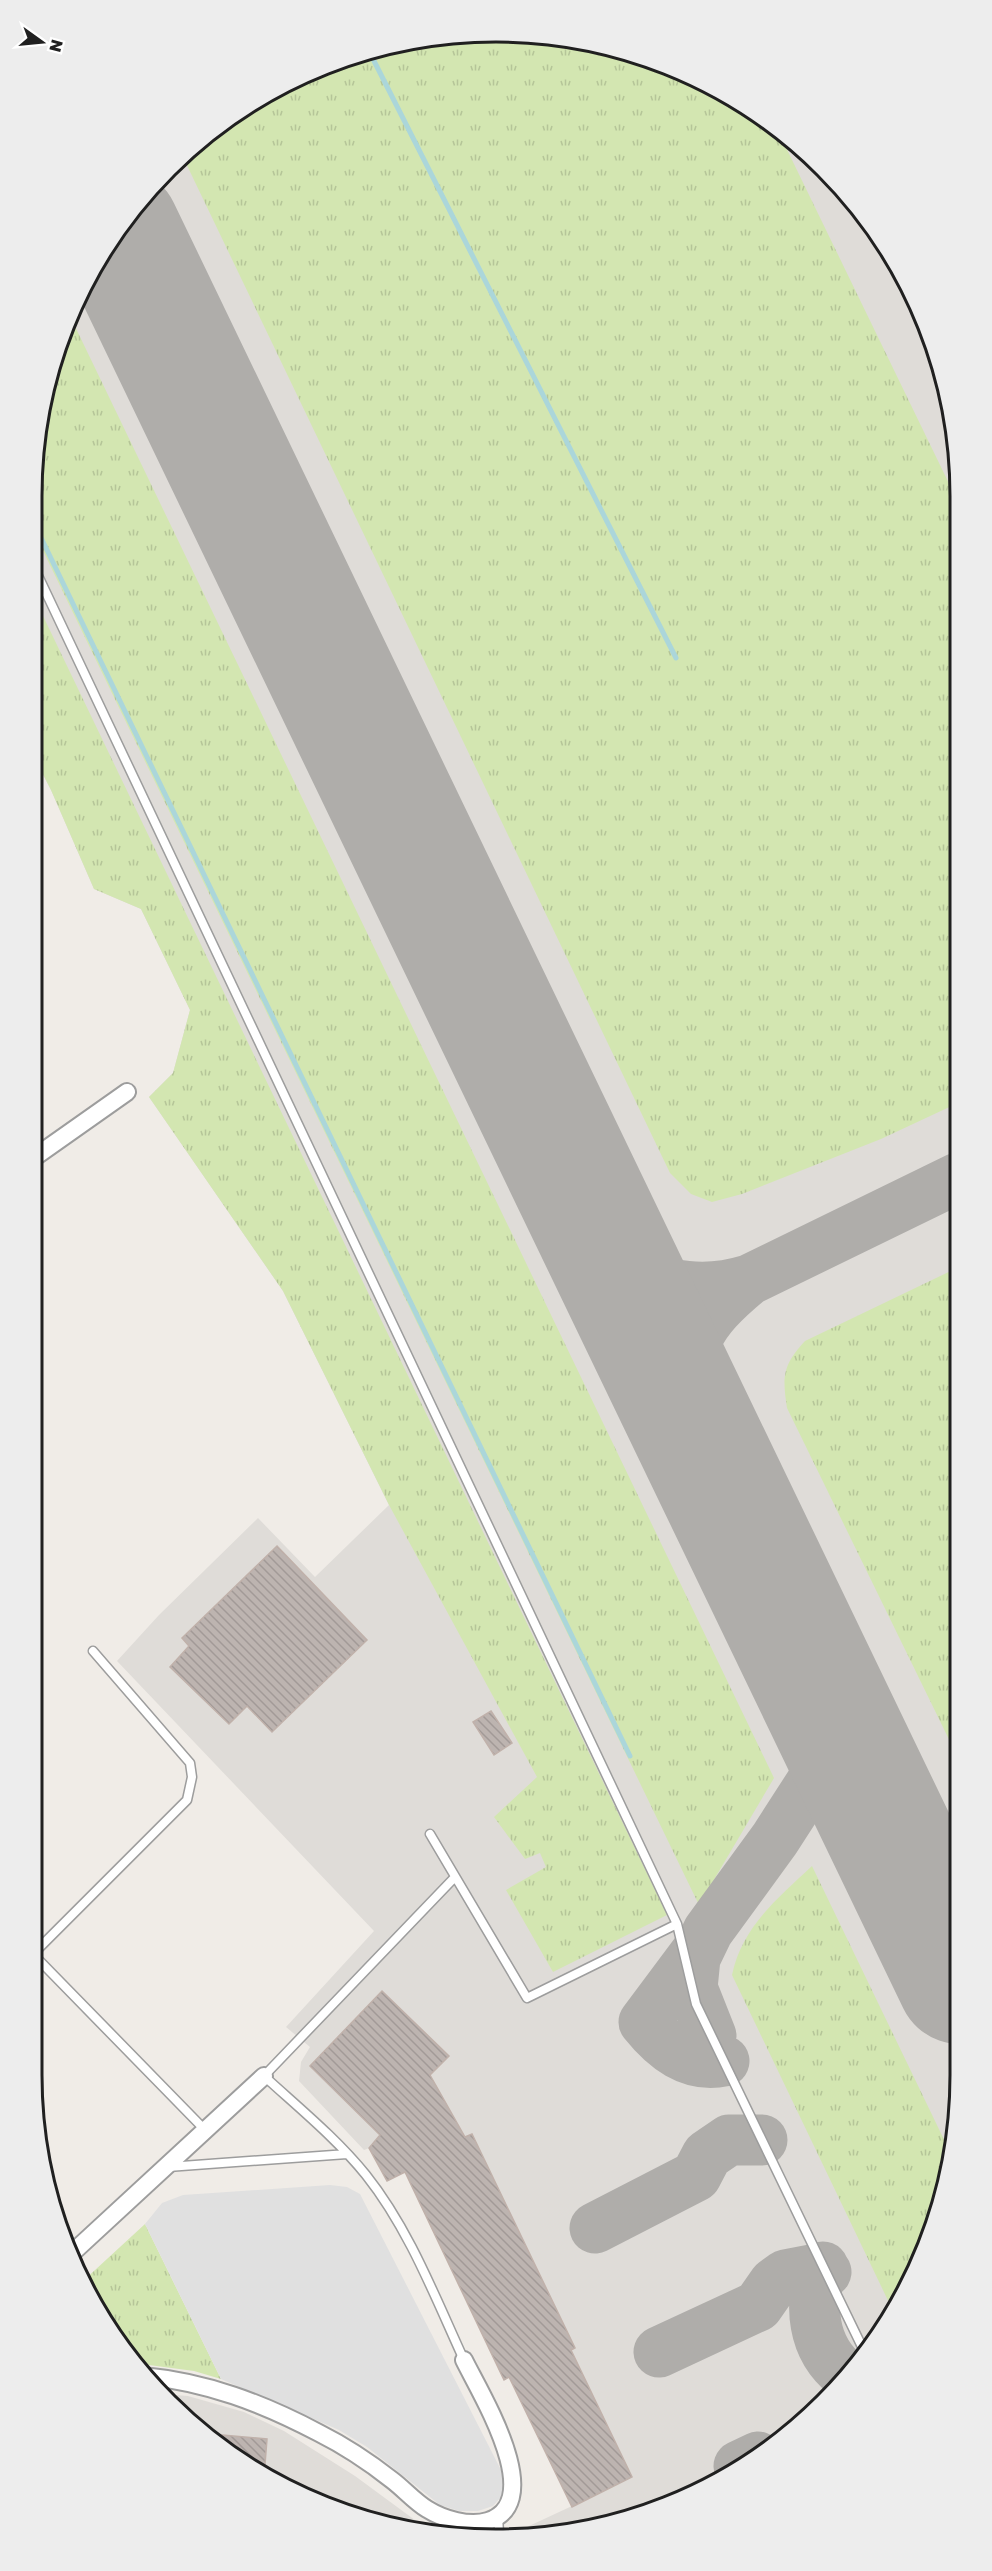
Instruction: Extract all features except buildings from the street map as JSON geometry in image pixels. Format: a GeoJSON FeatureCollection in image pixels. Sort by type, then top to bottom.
{"type":"FeatureCollection","features":[{"type":"Feature","properties":{"kind":"street"},"geometry":{"type":"LineString","coordinates":[[42,1152],[127,1092]]}},
{"type":"Feature","properties":{"kind":"street"},"geometry":{"type":"LineString","coordinates":[[77,2249],[264,2076]]}},
{"type":"Feature","properties":{"kind":"street"},"geometry":{"type":"LineString","coordinates":[[159,2378],[194,2383],[258,2403],[353,2451],[428,2509],[441,2516],[472,2523],[499,2525],[513,2489],[513,2474],[509,2456],[464,2360]]}},
{"type":"Feature","properties":{"kind":"lane"},"geometry":{"type":"LineString","coordinates":[[42,584],[677,1924],[696,2004],[861,2344]]}},
{"type":"Feature","properties":{"kind":"lane"},"geometry":{"type":"LineString","coordinates":[[42,1945],[187,1800],[190,1789],[190,1763],[93,1651]]}},
{"type":"Feature","properties":{"kind":"lane"},"geometry":{"type":"LineString","coordinates":[[430,1834],[527,1998],[677,1924]]}},
{"type":"Feature","properties":{"kind":"lane"},"geometry":{"type":"LineString","coordinates":[[455,1877],[264,2076],[347,2154],[366,2176],[402,2230],[464,2360]]}},
{"type":"Feature","properties":{"kind":"lane"},"geometry":{"type":"LineString","coordinates":[[42,1963],[206,2131]]}},
{"type":"Feature","properties":{"kind":"lane"},"geometry":{"type":"LineString","coordinates":[[167,2167],[347,2154]]}},
{"type":"Feature","properties":{"kind":"shaded area"},"geometry":{"type":"Polygon","coordinates":[[[496,42],[526,43],[585,51],[614,57],[670,77],[723,103],[748,119],[772,136],[817,175],[856,220],[873,244],[903,295],[926,350],[941,407],[949,466],[949,2105],[941,2164],[926,2221],[903,2276],[889,2302],[856,2351],[817,2396],[772,2435],[723,2468],[697,2482],[642,2505],[585,2520],[525,2528],[572,2506],[510,2377],[504,2380],[405,2172],[369,2148],[364,2150],[299,2081],[301,2062],[310,2047],[286,2027],[374,1931],[117,1661],[159,1615],[258,1518],[315,1577],[389,1505],[283,1291],[149,1097],[173,1073],[190,1010],[141,909],[94,889],[42,772],[42,496],[46,437],[57,378],[89,295],[103,269],[136,220],[175,175],[220,136],[244,119],[295,89],[322,77],[378,57],[407,51],[466,43],[496,42]]]}},
{"type":"Feature","properties":{"kind":"shaded area"},"geometry":{"type":"Polygon","coordinates":[[[330,2185],[347,2187],[360,2194],[501,2470],[504,2484],[501,2497],[493,2506],[478,2511],[459,2511],[440,2505],[367,2447],[339,2430],[221,2379],[145,2224],[162,2203],[183,2195],[330,2185]]]}},
{"type":"Feature","properties":{"kind":"shaded area"},"geometry":{"type":"Polygon","coordinates":[[[174,2395],[188,2396],[244,2412],[284,2431],[355,2476],[417,2522],[378,2514],[350,2505],[295,2482],[269,2468],[220,2435],[174,2395]]]}},
{"type":"Feature","properties":{"kind":"green space"},"geometry":{"type":"Polygon","coordinates":[[[496,42],[526,43],[585,51],[642,66],[697,89],[723,103],[772,136],[786,148],[950,485],[950,1107],[881,1139],[742,1194],[712,1202],[691,1194],[670,1173],[187,164],[220,136],[269,103],[322,77],[378,57],[437,46],[496,42]]]}},
{"type":"Feature","properties":{"kind":"green space"},"geometry":{"type":"Polygon","coordinates":[[[75,327],[774,1778],[699,1905],[42,549],[43,466],[46,437],[57,378],[75,327]]]}},
{"type":"Feature","properties":{"kind":"green space"},"geometry":{"type":"Polygon","coordinates":[[[42,614],[667,1915],[553,1972],[506,1890],[546,1867],[540,1853],[525,1859],[494,1817],[537,1777],[389,1505],[283,1291],[149,1097],[173,1073],[190,1010],[141,909],[94,889],[42,772],[42,614]]]}},
{"type":"Feature","properties":{"kind":"green space"},"geometry":{"type":"Polygon","coordinates":[[[950,1271],[950,1742],[787,1408],[785,1379],[788,1364],[805,1341],[950,1271]]]}},
{"type":"Feature","properties":{"kind":"green space"},"geometry":{"type":"Polygon","coordinates":[[[812,1866],[945,2141],[935,2193],[926,2221],[903,2276],[889,2302],[732,1975],[737,1958],[752,1928],[774,1902],[812,1866]]]}},
{"type":"Feature","properties":{"kind":"green space"},"geometry":{"type":"Polygon","coordinates":[[[145,2224],[221,2379],[194,2371],[147,2365],[119,2327],[89,2276],[145,2224]]]}},
{"type":"Feature","properties":{"kind":"waterway"},"geometry":{"type":"LineString","coordinates":[[373,59],[676,658]]}},
{"type":"Feature","properties":{"kind":"waterway"},"geometry":{"type":"LineString","coordinates":[[42,540],[630,1756]]}},
{"type":"Feature","properties":{"kind":"taxiway"},"geometry":{"type":"LineString","coordinates":[[598,1229],[630,1262],[657,1279],[672,1284],[702,1287],[734,1284],[749,1280],[950,1182]]}},
{"type":"Feature","properties":{"kind":"taxiway"},"geometry":{"type":"LineString","coordinates":[[688,1415],[689,1371],[698,1338],[717,1310],[749,1280]]}},
{"type":"Feature","properties":{"kind":"taxiway"},"geometry":{"type":"LineString","coordinates":[[711,2036],[692,1988],[695,1958],[708,1931],[775,1839],[842,1735]]}},
{"type":"Feature","properties":{"kind":"taxiway"},"geometry":{"type":"LineString","coordinates":[[700,1947],[644,2022],[660,2040],[678,2054],[700,2061],[724,2061]]}},
{"type":"Feature","properties":{"kind":"taxiway"},"geometry":{"type":"LineString","coordinates":[[595,2228],[696,2176],[707,2155],[729,2140],[762,2140]]}},
{"type":"Feature","properties":{"kind":"taxiway"},"geometry":{"type":"LineString","coordinates":[[823,2267],[815,2296],[816,2325],[826,2352],[841,2370]]}},
{"type":"Feature","properties":{"kind":"taxiway"},"geometry":{"type":"LineString","coordinates":[[659,2352],[758,2306],[774,2283],[785,2275],[811,2270],[826,2272]]}},
{"type":"Feature","properties":{"kind":"runway"},"geometry":{"type":"LineString","coordinates":[[122,240],[950,1960]]}}]}
